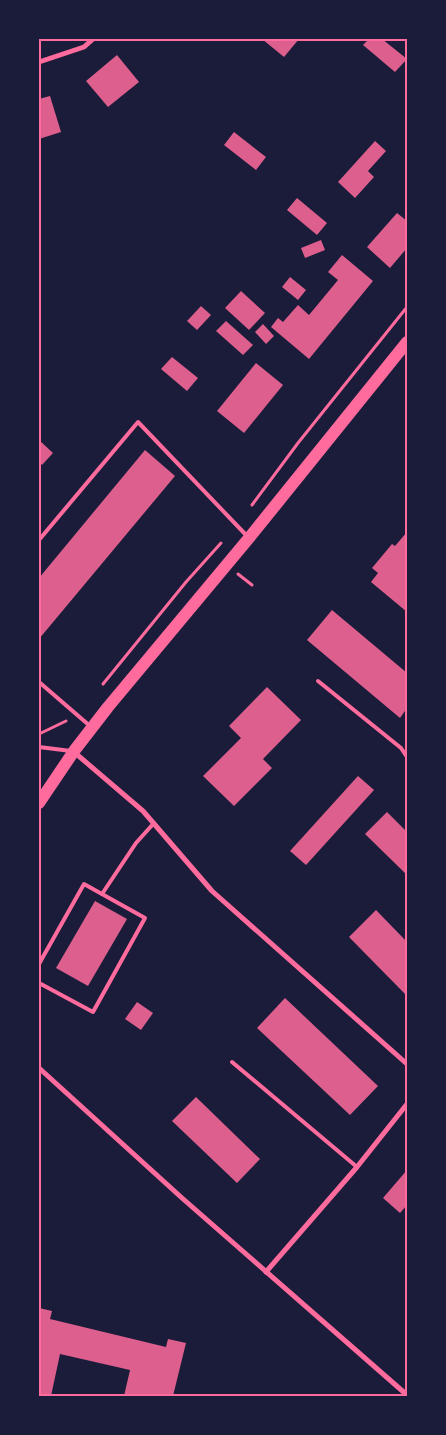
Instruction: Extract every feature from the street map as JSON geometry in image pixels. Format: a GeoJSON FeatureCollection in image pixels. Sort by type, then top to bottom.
{"type":"FeatureCollection","features":[{"type":"Feature","properties":{"kind":"main road"},"geometry":{"type":"LineString","coordinates":[[39,803],[92,728],[249,538],[407,342]]}},
{"type":"Feature","properties":{"kind":"street"},"geometry":{"type":"LineString","coordinates":[[39,62],[84,47],[93,39]]}},
{"type":"Feature","properties":{"kind":"street"},"geometry":{"type":"LineString","coordinates":[[74,751],[154,823],[212,891],[407,1064]]}},
{"type":"Feature","properties":{"kind":"street"},"geometry":{"type":"LineString","coordinates":[[39,1068],[407,1396]]}},
{"type":"Feature","properties":{"kind":"street"},"geometry":{"type":"LineString","coordinates":[[266,1272],[357,1167],[407,1104]]}},
{"type":"Feature","properties":{"kind":"lane"},"geometry":{"type":"LineString","coordinates":[[39,540],[138,422],[249,538]]}},
{"type":"Feature","properties":{"kind":"lane"},"geometry":{"type":"LineString","coordinates":[[318,681],[401,748],[407,757]]}},
{"type":"Feature","properties":{"kind":"lane"},"geometry":{"type":"LineString","coordinates":[[39,682],[92,728]]}},
{"type":"Feature","properties":{"kind":"lane"},"geometry":{"type":"LineString","coordinates":[[39,747],[74,751]]}},
{"type":"Feature","properties":{"kind":"lane"},"geometry":{"type":"LineString","coordinates":[[102,894],[136,843],[154,823]]}},
{"type":"Feature","properties":{"kind":"lane"},"geometry":{"type":"LineString","coordinates":[[39,964],[84,884],[145,918],[93,1012],[39,983]]}},
{"type":"Feature","properties":{"kind":"lane"},"geometry":{"type":"LineString","coordinates":[[232,1062],[357,1167]]}},
{"type":"Feature","properties":{"kind":"path"},"geometry":{"type":"LineString","coordinates":[[100,687],[186,582],[236,525],[298,443],[407,307]]}},
{"type":"Feature","properties":{"kind":"path"},"geometry":{"type":"LineString","coordinates":[[39,734],[78,716]]}},
{"type":"Feature","properties":{"kind":"building"},"geometry":{"type":"Polygon","coordinates":[[[262,39],[299,39],[284,57],[262,39]]]}},
{"type":"Feature","properties":{"kind":"building"},"geometry":{"type":"Polygon","coordinates":[[[369,39],[382,39],[407,59],[395,72],[363,45],[369,39]]]}},
{"type":"Feature","properties":{"kind":"building"},"geometry":{"type":"Polygon","coordinates":[[[117,55],[139,82],[108,107],[86,81],[117,55]]]}},
{"type":"Feature","properties":{"kind":"building"},"geometry":{"type":"Polygon","coordinates":[[[50,96],[61,132],[39,139],[39,99],[50,96]]]}},
{"type":"Feature","properties":{"kind":"building"},"geometry":{"type":"Polygon","coordinates":[[[234,132],[266,157],[256,170],[224,145],[234,132]]]}},
{"type":"Feature","properties":{"kind":"building"},"geometry":{"type":"Polygon","coordinates":[[[375,141],[386,151],[368,171],[374,177],[355,198],[338,182],[375,141]]]}},
{"type":"Feature","properties":{"kind":"building"},"geometry":{"type":"Polygon","coordinates":[[[297,198],[327,223],[317,235],[287,210],[297,198]]]}},
{"type":"Feature","properties":{"kind":"building"},"geometry":{"type":"Polygon","coordinates":[[[397,213],[407,221],[407,248],[390,268],[367,247],[397,213]]]}},
{"type":"Feature","properties":{"kind":"building"},"geometry":{"type":"Polygon","coordinates":[[[321,240],[325,250],[305,258],[301,248],[321,240]]]}},
{"type":"Feature","properties":{"kind":"building"},"geometry":{"type":"Polygon","coordinates":[[[342,255],[373,281],[309,359],[271,327],[278,318],[283,322],[298,305],[309,315],[338,280],[328,272],[342,255]]]}},
{"type":"Feature","properties":{"kind":"building"},"geometry":{"type":"Polygon","coordinates":[[[290,277],[306,290],[298,300],[282,287],[290,277]]]}},
{"type":"Feature","properties":{"kind":"building"},"geometry":{"type":"Polygon","coordinates":[[[241,291],[265,313],[249,330],[225,308],[241,291]]]}},
{"type":"Feature","properties":{"kind":"building"},"geometry":{"type":"Polygon","coordinates":[[[201,306],[211,315],[197,330],[187,321],[201,306]]]}},
{"type":"Feature","properties":{"kind":"building"},"geometry":{"type":"Polygon","coordinates":[[[226,321],[253,345],[243,355],[216,331],[226,321]]]}},
{"type":"Feature","properties":{"kind":"building"},"geometry":{"type":"Polygon","coordinates":[[[263,324],[274,336],[266,344],[255,332],[263,324]]]}},
{"type":"Feature","properties":{"kind":"building"},"geometry":{"type":"Polygon","coordinates":[[[172,357],[198,378],[187,391],[161,369],[172,357]]]}},
{"type":"Feature","properties":{"kind":"building"},"geometry":{"type":"Polygon","coordinates":[[[256,363],[283,385],[244,433],[217,411],[256,363]]]}},
{"type":"Feature","properties":{"kind":"building"},"geometry":{"type":"Polygon","coordinates":[[[39,440],[53,453],[42,465],[39,462],[39,440]]]}},
{"type":"Feature","properties":{"kind":"building"},"geometry":{"type":"Polygon","coordinates":[[[145,450],[175,476],[39,639],[39,578],[145,450]]]}},
{"type":"Feature","properties":{"kind":"building"},"geometry":{"type":"Polygon","coordinates":[[[407,532],[407,612],[371,582],[378,573],[372,568],[392,544],[395,546],[407,532]]]}},
{"type":"Feature","properties":{"kind":"building"},"geometry":{"type":"Polygon","coordinates":[[[332,610],[407,673],[407,708],[400,718],[307,640],[332,610]]]}},
{"type":"Feature","properties":{"kind":"building"},"geometry":{"type":"Polygon","coordinates":[[[267,687],[301,720],[263,759],[272,768],[234,806],[203,776],[241,738],[229,726],[267,687]]]}},
{"type":"Feature","properties":{"kind":"building"},"geometry":{"type":"Polygon","coordinates":[[[358,776],[374,790],[306,865],[290,851],[358,776]]]}},
{"type":"Feature","properties":{"kind":"building"},"geometry":{"type":"Polygon","coordinates":[[[387,812],[407,832],[407,875],[365,834],[387,812]]]}},
{"type":"Feature","properties":{"kind":"building"},"geometry":{"type":"Polygon","coordinates":[[[95,901],[127,919],[88,986],[56,968],[95,901]]]}},
{"type":"Feature","properties":{"kind":"building"},"geometry":{"type":"Polygon","coordinates":[[[376,910],[407,942],[407,996],[349,937],[376,910]]]}},
{"type":"Feature","properties":{"kind":"building"},"geometry":{"type":"Polygon","coordinates":[[[285,998],[378,1086],[350,1115],[257,1028],[285,998]]]}},
{"type":"Feature","properties":{"kind":"building"},"geometry":{"type":"Polygon","coordinates":[[[137,1002],[153,1013],[141,1030],[125,1019],[137,1002]]]}},
{"type":"Feature","properties":{"kind":"building"},"geometry":{"type":"Polygon","coordinates":[[[196,1097],[260,1159],[237,1183],[172,1121],[196,1097]]]}},
{"type":"Feature","properties":{"kind":"building"},"geometry":{"type":"Polygon","coordinates":[[[407,1170],[407,1205],[400,1213],[383,1198],[407,1170]]]}},
{"type":"Feature","properties":{"kind":"building"},"geometry":{"type":"Polygon","coordinates":[[[39,1308],[52,1311],[50,1319],[166,1347],[168,1339],[186,1343],[173,1396],[124,1396],[130,1370],[60,1354],[51,1396],[39,1396],[39,1308]]]}}]}
